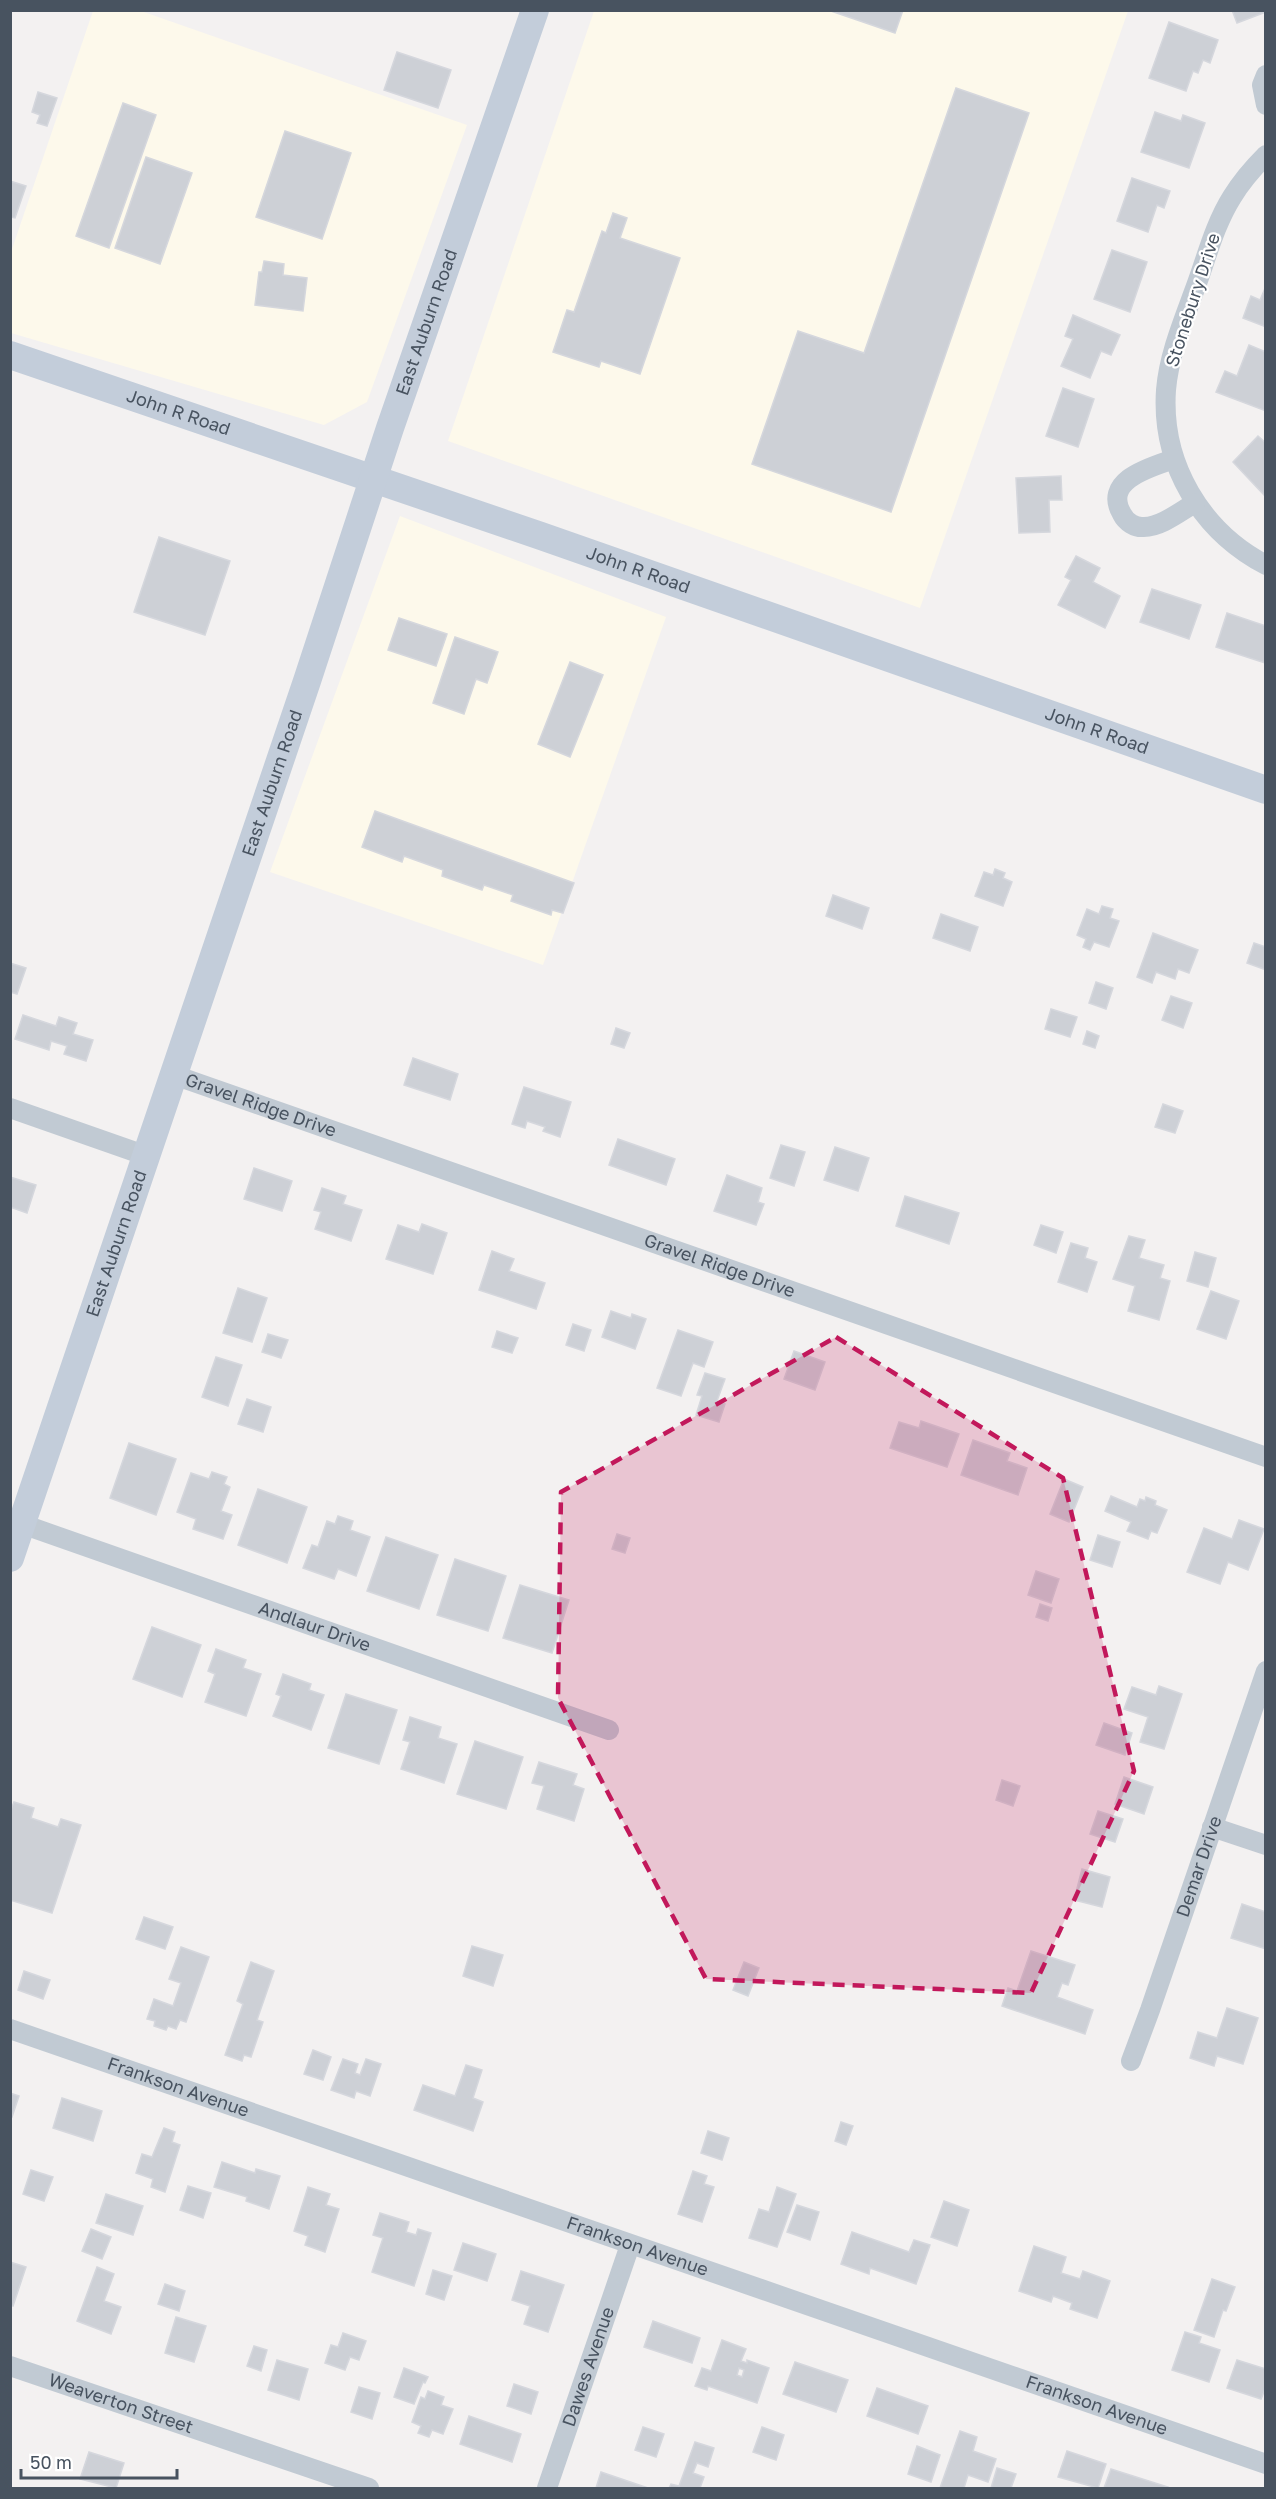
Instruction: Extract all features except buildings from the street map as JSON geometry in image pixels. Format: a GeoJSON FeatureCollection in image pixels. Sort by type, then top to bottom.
{"type":"FeatureCollection","features":[{"type":"Feature","properties":{"kind":"main road","name":"East Auburn Road"},"geometry":{"type":"LineString","coordinates":[[10,1558],[374,478],[535,10]]}},
{"type":"Feature","properties":{"kind":"main road","name":"John R Road"},"geometry":{"type":"LineString","coordinates":[[10,355],[374,478],[1266,790]]}},
{"type":"Feature","properties":{"kind":"street"},"geometry":{"type":"LineString","coordinates":[[1266,75],[1262,85],[1262,96],[1266,105]]}},
{"type":"Feature","properties":{"kind":"street","name":"Stonebury Drive"},"geometry":{"type":"LineString","coordinates":[[1266,155],[1244,179],[1220,220],[1174,346],[1166,388],[1166,415],[1174,459],[1195,503],[1226,539],[1266,565]]}},
{"type":"Feature","properties":{"kind":"street"},"geometry":{"type":"LineString","coordinates":[[1174,459],[1148,468],[1125,482],[1117,499],[1118,508],[1124,518],[1133,525],[1143,528],[1154,526],[1195,503]]}},
{"type":"Feature","properties":{"kind":"street","name":"Gravel Ridge Drive"},"geometry":{"type":"LineString","coordinates":[[174,1075],[973,1356],[1266,1456]]}},
{"type":"Feature","properties":{"kind":"street"},"geometry":{"type":"LineString","coordinates":[[10,1108],[147,1156]]}},
{"type":"Feature","properties":{"kind":"street","name":"Andlaur Drive"},"geometry":{"type":"LineString","coordinates":[[22,1524],[609,1730]]}},
{"type":"Feature","properties":{"kind":"street","name":"Demar Drive"},"geometry":{"type":"LineString","coordinates":[[1131,2061],[1266,1671]]}},
{"type":"Feature","properties":{"kind":"street"},"geometry":{"type":"LineString","coordinates":[[1212,1827],[1266,1845]]}},
{"type":"Feature","properties":{"kind":"street","name":"Frankson Avenue"},"geometry":{"type":"LineString","coordinates":[[10,2029],[1266,2464]]}},
{"type":"Feature","properties":{"kind":"street","name":"Dawes Avenue"},"geometry":{"type":"LineString","coordinates":[[547,2488],[630,2245]]}},
{"type":"Feature","properties":{"kind":"street","name":"Weaverton Street"},"geometry":{"type":"LineString","coordinates":[[10,2366],[369,2488]]}},
{"type":"Feature","properties":{"kind":"highlighted area"},"geometry":{"type":"Polygon","coordinates":[[[836,1337],[1063,1478],[1134,1771],[1031,1993],[706,1979],[558,1698],[561,1492],[836,1337]]]}},
{"type":"Feature","properties":{"kind":"shaded area"},"geometry":{"type":"Polygon","coordinates":[[[93,11],[141,11],[467,125],[367,402],[324,425],[11,333],[11,252],[93,11]]]}},
{"type":"Feature","properties":{"kind":"shaded area"},"geometry":{"type":"Polygon","coordinates":[[[594,11],[1128,11],[920,608],[448,441],[594,11]]]}},
{"type":"Feature","properties":{"kind":"shaded area"},"geometry":{"type":"Polygon","coordinates":[[[400,516],[666,617],[543,965],[270,872],[400,516]]]}}]}
